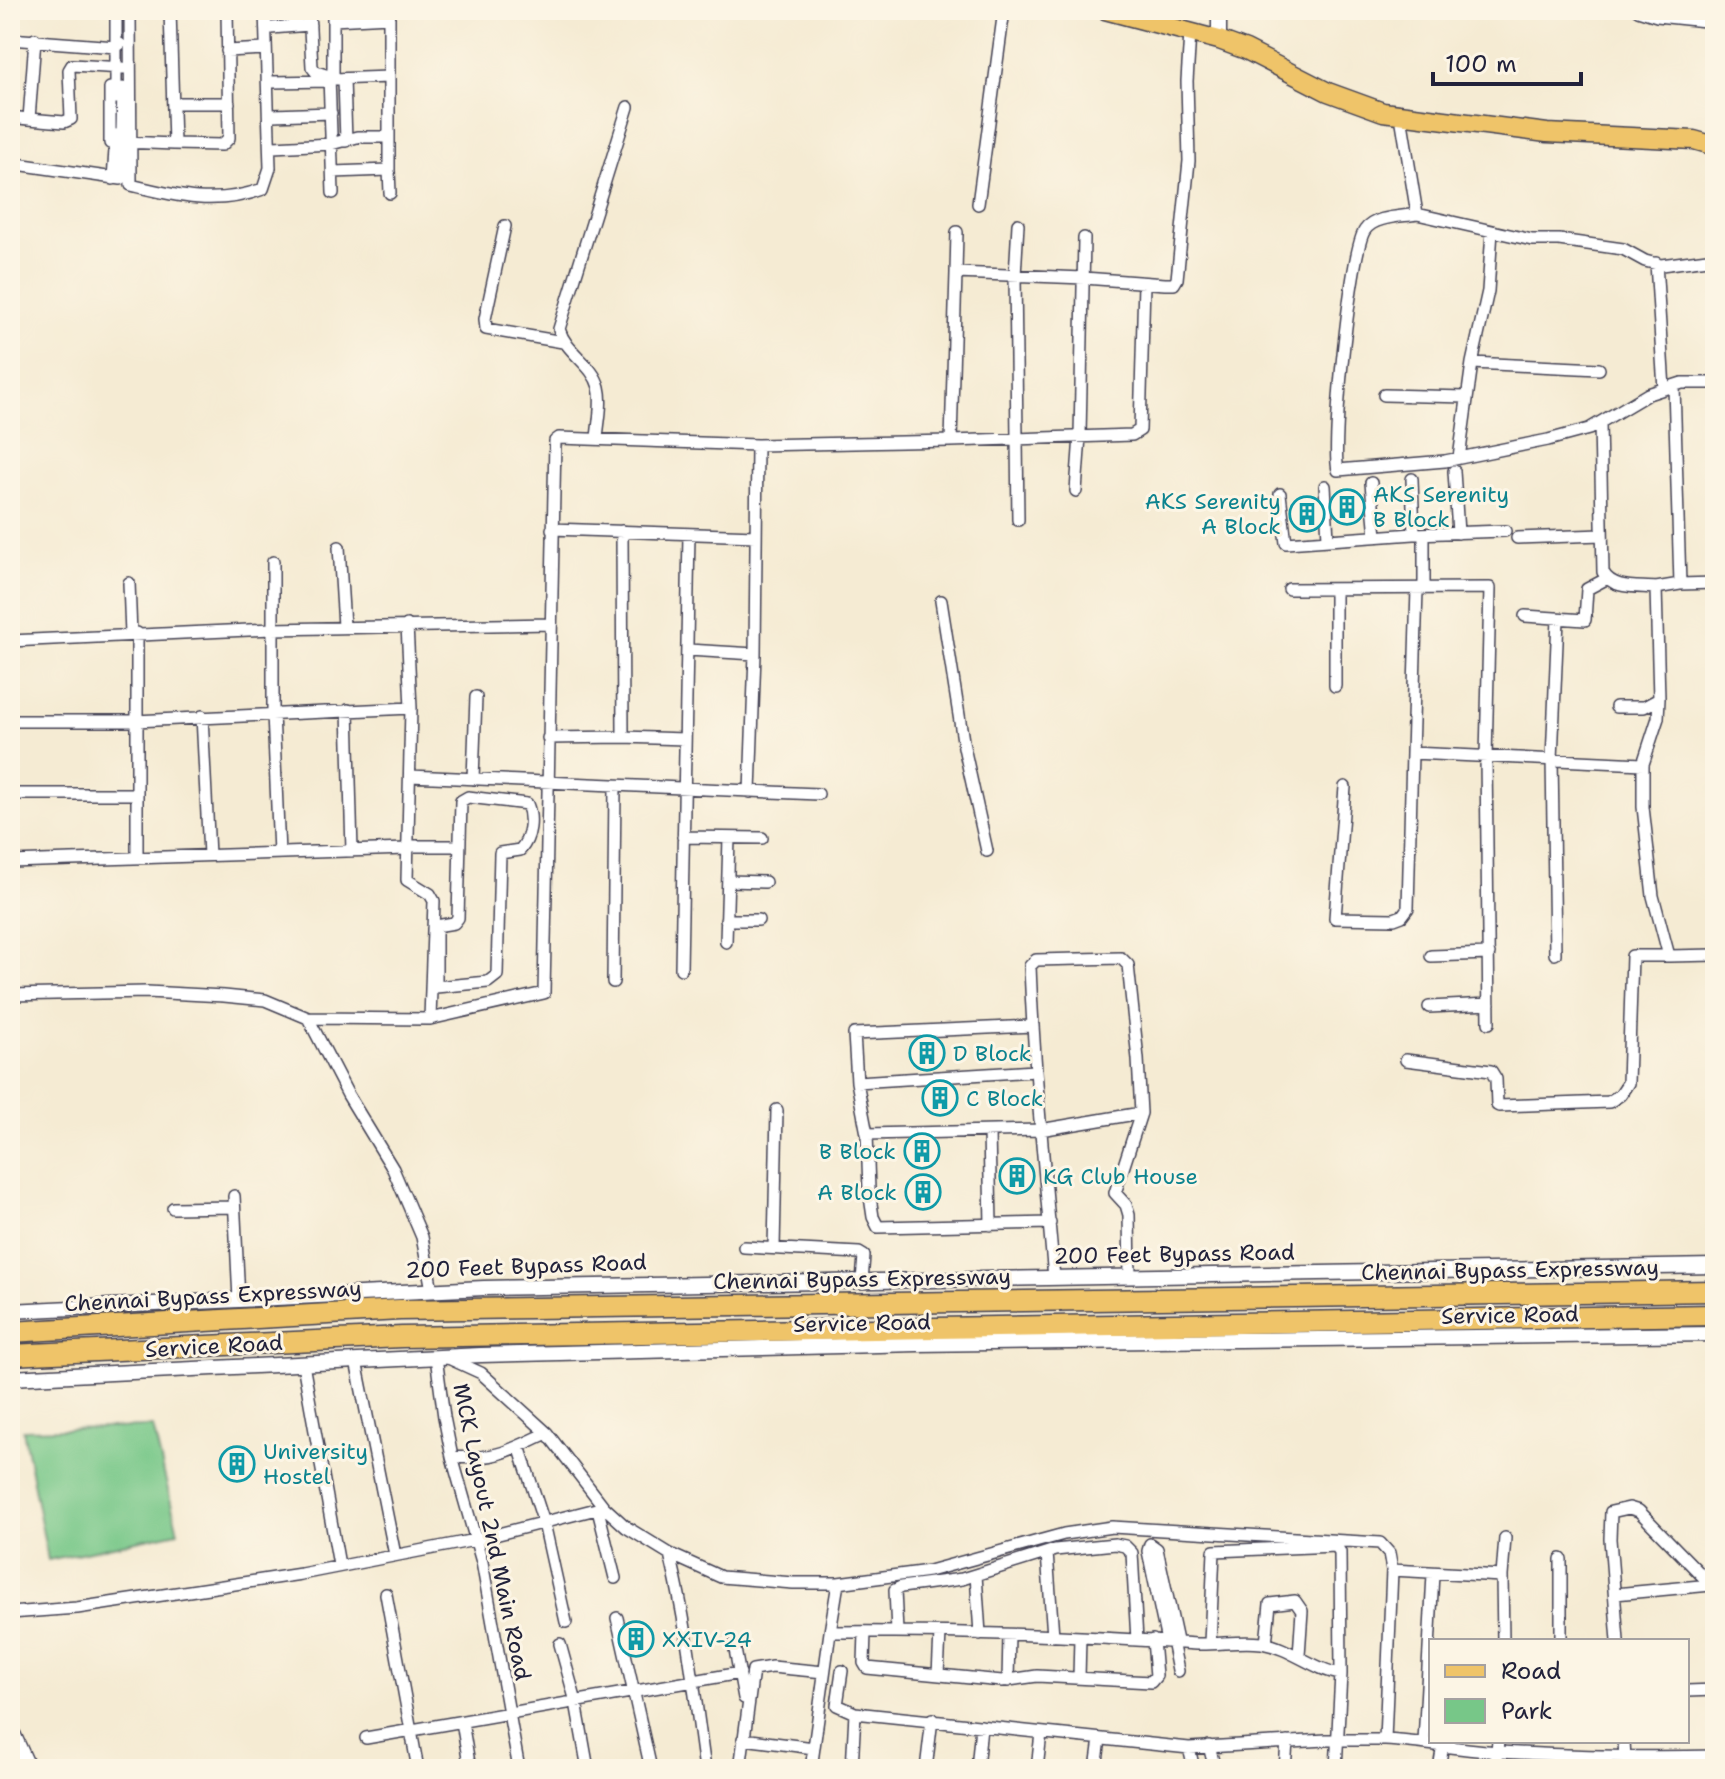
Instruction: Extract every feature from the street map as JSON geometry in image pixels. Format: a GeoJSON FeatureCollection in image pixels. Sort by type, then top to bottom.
{"type":"FeatureCollection","features":[{"type":"Feature","properties":{"kind":"highway","name":"Chennai Bypass Expressway"},"geometry":{"type":"LineString","coordinates":[[10,1332],[400,1310],[1715,1291]]}},
{"type":"Feature","properties":{"kind":"highway"},"geometry":{"type":"LineString","coordinates":[[10,1355],[402,1337],[1715,1315]]}},
{"type":"Feature","properties":{"kind":"main road"},"geometry":{"type":"LineString","coordinates":[[1105,10],[1219,40],[1246,50],[1328,92],[1383,112],[1547,133],[1694,140],[1715,146]]}},
{"type":"Feature","properties":{"kind":"street"},"geometry":{"type":"LineString","coordinates":[[109,10],[115,45]]}},
{"type":"Feature","properties":{"kind":"street"},"geometry":{"type":"LineString","coordinates":[[116,10],[116,68],[131,185],[210,200],[238,197],[263,189],[270,168],[266,49],[268,10]]}},
{"type":"Feature","properties":{"kind":"street"},"geometry":{"type":"LineString","coordinates":[[115,45],[123,10]]}},
{"type":"Feature","properties":{"kind":"street"},"geometry":{"type":"LineString","coordinates":[[10,163],[121,179],[130,10]]}},
{"type":"Feature","properties":{"kind":"street"},"geometry":{"type":"LineString","coordinates":[[170,10],[174,144]]}},
{"type":"Feature","properties":{"kind":"street"},"geometry":{"type":"LineString","coordinates":[[124,142],[227,143],[227,10]]}},
{"type":"Feature","properties":{"kind":"street"},"geometry":{"type":"LineString","coordinates":[[268,10],[274,174]]}},
{"type":"Feature","properties":{"kind":"street"},"geometry":{"type":"LineString","coordinates":[[309,10],[312,67],[316,72],[327,74],[329,81],[333,193]]}},
{"type":"Feature","properties":{"kind":"street"},"geometry":{"type":"LineString","coordinates":[[978,204],[1004,10]]}},
{"type":"Feature","properties":{"kind":"street"},"geometry":{"type":"LineString","coordinates":[[1219,10],[1219,40]]}},
{"type":"Feature","properties":{"kind":"street"},"geometry":{"type":"LineString","coordinates":[[1638,10],[1715,22]]}},
{"type":"Feature","properties":{"kind":"street"},"geometry":{"type":"LineString","coordinates":[[389,77],[333,79],[333,15],[389,13],[390,193]]}},
{"type":"Feature","properties":{"kind":"street"},"geometry":{"type":"LineString","coordinates":[[271,28],[310,25]]}},
{"type":"Feature","properties":{"kind":"street"},"geometry":{"type":"LineString","coordinates":[[956,273],[1174,284],[1189,161],[1187,81],[1190,33]]}},
{"type":"Feature","properties":{"kind":"street"},"geometry":{"type":"LineString","coordinates":[[10,39],[115,45]]}},
{"type":"Feature","properties":{"kind":"street"},"geometry":{"type":"LineString","coordinates":[[29,119],[35,39]]}},
{"type":"Feature","properties":{"kind":"street"},"geometry":{"type":"LineString","coordinates":[[227,51],[266,49]]}},
{"type":"Feature","properties":{"kind":"street"},"geometry":{"type":"LineString","coordinates":[[10,117],[68,121],[71,114],[69,70],[72,65],[116,68]]}},
{"type":"Feature","properties":{"kind":"street"},"geometry":{"type":"LineString","coordinates":[[110,178],[116,68]]}},
{"type":"Feature","properties":{"kind":"street"},"geometry":{"type":"LineString","coordinates":[[344,79],[346,141]]}},
{"type":"Feature","properties":{"kind":"street"},"geometry":{"type":"LineString","coordinates":[[272,82],[329,81]]}},
{"type":"Feature","properties":{"kind":"street"},"geometry":{"type":"LineString","coordinates":[[173,103],[229,103]]}},
{"type":"Feature","properties":{"kind":"street"},"geometry":{"type":"LineString","coordinates":[[597,439],[598,384],[563,342],[559,329],[628,107]]}},
{"type":"Feature","properties":{"kind":"street"},"geometry":{"type":"LineString","coordinates":[[273,115],[331,113]]}},
{"type":"Feature","properties":{"kind":"street"},"geometry":{"type":"LineString","coordinates":[[1401,116],[1417,214]]}},
{"type":"Feature","properties":{"kind":"street"},"geometry":{"type":"LineString","coordinates":[[273,147],[331,144],[357,137],[389,137]]}},
{"type":"Feature","properties":{"kind":"street"},"geometry":{"type":"LineString","coordinates":[[333,172],[389,170]]}},
{"type":"Feature","properties":{"kind":"street"},"geometry":{"type":"LineString","coordinates":[[1715,258],[1656,263],[1645,261],[1623,249],[1559,240],[1532,240],[1417,214],[1373,221],[1363,232],[1357,251],[1341,362],[1336,468],[1341,471],[1459,458],[1548,440],[1589,429],[1648,394],[1669,388],[1715,383]]}},
{"type":"Feature","properties":{"kind":"street"},"geometry":{"type":"LineString","coordinates":[[1018,224],[1015,276],[1018,520]]}},
{"type":"Feature","properties":{"kind":"street"},"geometry":{"type":"LineString","coordinates":[[505,226],[485,319],[486,329],[563,342]]}},
{"type":"Feature","properties":{"kind":"street"},"geometry":{"type":"LineString","coordinates":[[1459,458],[1466,397],[1488,291],[1492,231]]}},
{"type":"Feature","properties":{"kind":"street"},"geometry":{"type":"LineString","coordinates":[[951,441],[957,232]]}},
{"type":"Feature","properties":{"kind":"street"},"geometry":{"type":"LineString","coordinates":[[1076,491],[1084,238]]}},
{"type":"Feature","properties":{"kind":"street"},"geometry":{"type":"LineString","coordinates":[[1656,263],[1669,388],[1680,584]]}},
{"type":"Feature","properties":{"kind":"street"},"geometry":{"type":"LineString","coordinates":[[10,995],[147,992],[238,997],[265,1000],[308,1018],[430,1019],[544,993],[555,441],[559,438],[757,445],[1132,435],[1140,430],[1144,283]]}},
{"type":"Feature","properties":{"kind":"street"},"geometry":{"type":"LineString","coordinates":[[1472,363],[1599,369]]}},
{"type":"Feature","properties":{"kind":"street"},"geometry":{"type":"LineString","coordinates":[[1384,395],[1466,397]]}},
{"type":"Feature","properties":{"kind":"street"},"geometry":{"type":"LineString","coordinates":[[1600,423],[1603,572],[1606,579],[1616,585],[1656,588],[1715,583]]}},
{"type":"Feature","properties":{"kind":"street"},"geometry":{"type":"LineString","coordinates":[[750,792],[757,445]]}},
{"type":"Feature","properties":{"kind":"street"},"geometry":{"type":"LineString","coordinates":[[1454,471],[1458,533]]}},
{"type":"Feature","properties":{"kind":"street"},"geometry":{"type":"LineString","coordinates":[[1345,787],[1335,918],[1394,919],[1402,916],[1408,908],[1420,589],[1419,534],[1412,479]]}},
{"type":"Feature","properties":{"kind":"street"},"geometry":{"type":"LineString","coordinates":[[1371,483],[1376,536]]}},
{"type":"Feature","properties":{"kind":"street"},"geometry":{"type":"LineString","coordinates":[[1325,486],[1328,538]]}},
{"type":"Feature","properties":{"kind":"street"},"geometry":{"type":"LineString","coordinates":[[1280,494],[1286,543],[1328,538],[1505,531]]}},
{"type":"Feature","properties":{"kind":"street"},"geometry":{"type":"LineString","coordinates":[[552,529],[756,536]]}},
{"type":"Feature","properties":{"kind":"street"},"geometry":{"type":"LineString","coordinates":[[622,531],[623,737]]}},
{"type":"Feature","properties":{"kind":"street"},"geometry":{"type":"LineString","coordinates":[[681,969],[689,534]]}},
{"type":"Feature","properties":{"kind":"street"},"geometry":{"type":"LineString","coordinates":[[1517,538],[1602,535]]}},
{"type":"Feature","properties":{"kind":"street"},"geometry":{"type":"LineString","coordinates":[[339,547],[344,626]]}},
{"type":"Feature","properties":{"kind":"street"},"geometry":{"type":"LineString","coordinates":[[273,562],[273,713],[279,853]]}},
{"type":"Feature","properties":{"kind":"street"},"geometry":{"type":"LineString","coordinates":[[1525,616],[1585,620],[1587,589],[1606,579]]}},
{"type":"Feature","properties":{"kind":"street"},"geometry":{"type":"LineString","coordinates":[[129,583],[134,634],[137,857]]}},
{"type":"Feature","properties":{"kind":"street"},"geometry":{"type":"LineString","coordinates":[[1289,589],[1490,588],[1486,757],[1489,1023]]}},
{"type":"Feature","properties":{"kind":"street"},"geometry":{"type":"LineString","coordinates":[[1656,588],[1658,718],[1643,764],[1643,807],[1653,896],[1669,956]]}},
{"type":"Feature","properties":{"kind":"street"},"geometry":{"type":"LineString","coordinates":[[1335,589],[1335,686]]}},
{"type":"Feature","properties":{"kind":"street"},"geometry":{"type":"LineString","coordinates":[[941,601],[964,747],[987,851]]}},
{"type":"Feature","properties":{"kind":"street"},"geometry":{"type":"LineString","coordinates":[[1555,954],[1552,759],[1558,619]]}},
{"type":"Feature","properties":{"kind":"street"},"geometry":{"type":"LineString","coordinates":[[10,641],[344,626],[550,624]]}},
{"type":"Feature","properties":{"kind":"street"},"geometry":{"type":"LineString","coordinates":[[407,625],[411,708],[407,880],[430,894],[434,901],[430,1019]]}},
{"type":"Feature","properties":{"kind":"street"},"geometry":{"type":"LineString","coordinates":[[688,650],[755,654]]}},
{"type":"Feature","properties":{"kind":"street"},"geometry":{"type":"LineString","coordinates":[[473,779],[476,697]]}},
{"type":"Feature","properties":{"kind":"street"},"geometry":{"type":"LineString","coordinates":[[1616,707],[1644,707],[1659,699]]}},
{"type":"Feature","properties":{"kind":"street"},"geometry":{"type":"LineString","coordinates":[[10,721],[135,721],[411,708]]}},
{"type":"Feature","properties":{"kind":"street"},"geometry":{"type":"LineString","coordinates":[[348,710],[352,851]]}},
{"type":"Feature","properties":{"kind":"street"},"geometry":{"type":"LineString","coordinates":[[202,716],[209,855]]}},
{"type":"Feature","properties":{"kind":"street"},"geometry":{"type":"LineString","coordinates":[[548,738],[685,739]]}},
{"type":"Feature","properties":{"kind":"street"},"geometry":{"type":"LineString","coordinates":[[1412,753],[1643,764]]}},
{"type":"Feature","properties":{"kind":"street"},"geometry":{"type":"LineString","coordinates":[[410,776],[818,794]]}},
{"type":"Feature","properties":{"kind":"street"},"geometry":{"type":"LineString","coordinates":[[613,982],[615,786]]}},
{"type":"Feature","properties":{"kind":"street"},"geometry":{"type":"LineString","coordinates":[[10,794],[136,794]]}},
{"type":"Feature","properties":{"kind":"street"},"geometry":{"type":"LineString","coordinates":[[463,798],[527,804],[529,810],[526,843],[520,850],[500,853],[497,975],[488,982],[436,987],[436,926],[454,923],[458,918],[461,801],[463,798]]}},
{"type":"Feature","properties":{"kind":"street"},"geometry":{"type":"LineString","coordinates":[[529,810],[548,810]]}},
{"type":"Feature","properties":{"kind":"street"},"geometry":{"type":"LineString","coordinates":[[683,837],[762,838]]}},
{"type":"Feature","properties":{"kind":"street"},"geometry":{"type":"LineString","coordinates":[[726,942],[729,838]]}},
{"type":"Feature","properties":{"kind":"street"},"geometry":{"type":"LineString","coordinates":[[10,862],[460,846]]}},
{"type":"Feature","properties":{"kind":"street"},"geometry":{"type":"LineString","coordinates":[[728,881],[765,882]]}},
{"type":"Feature","properties":{"kind":"street"},"geometry":{"type":"LineString","coordinates":[[726,920],[758,920]]}},
{"type":"Feature","properties":{"kind":"street"},"geometry":{"type":"LineString","coordinates":[[1431,956],[1489,954]]}},
{"type":"Feature","properties":{"kind":"street"},"geometry":{"type":"LineString","coordinates":[[1406,1060],[1491,1071],[1495,1077],[1499,1106],[1609,1102],[1620,1095],[1628,1083],[1632,956],[1715,955]]}},
{"type":"Feature","properties":{"kind":"street"},"geometry":{"type":"LineString","coordinates":[[1054,1278],[1034,1071],[1030,966],[1032,961],[1121,958],[1128,965],[1141,1113],[1115,1193],[1126,1205],[1129,1215],[1130,1277]]}},
{"type":"Feature","properties":{"kind":"street"},"geometry":{"type":"LineString","coordinates":[[1429,1007],[1489,1004]]}},
{"type":"Feature","properties":{"kind":"street"},"geometry":{"type":"LineString","coordinates":[[308,1018],[348,1095],[393,1169],[422,1237],[432,1290]]}},
{"type":"Feature","properties":{"kind":"street"},"geometry":{"type":"LineString","coordinates":[[1032,1026],[854,1034],[857,1082],[867,1134],[869,1190],[874,1223],[878,1227],[1050,1223]]}},
{"type":"Feature","properties":{"kind":"street"},"geometry":{"type":"LineString","coordinates":[[857,1082],[1034,1071]]}},
{"type":"Feature","properties":{"kind":"street"},"geometry":{"type":"LineString","coordinates":[[774,1248],[777,1110]]}},
{"type":"Feature","properties":{"kind":"street"},"geometry":{"type":"LineString","coordinates":[[867,1134],[1040,1130],[1141,1113]]}},
{"type":"Feature","properties":{"kind":"street"},"geometry":{"type":"LineString","coordinates":[[989,1132],[991,1225]]}},
{"type":"Feature","properties":{"kind":"street"},"geometry":{"type":"LineString","coordinates":[[173,1208],[234,1201],[239,1300]]}},
{"type":"Feature","properties":{"kind":"street"},"geometry":{"type":"LineString","coordinates":[[744,1247],[859,1253],[864,1256],[862,1281]]}},
{"type":"Feature","properties":{"kind":"street","name":"200 Feet Bypass Road"},"geometry":{"type":"LineString","coordinates":[[10,1311],[432,1290],[1715,1266]]}},
{"type":"Feature","properties":{"kind":"street","name":"Service Road"},"geometry":{"type":"LineString","coordinates":[[10,1378],[441,1357],[917,1344],[1715,1334]]}},
{"type":"Feature","properties":{"kind":"street"},"geometry":{"type":"LineString","coordinates":[[441,1357],[481,1373],[547,1433],[601,1508],[670,1554],[721,1577],[838,1583],[929,1571],[1088,1529],[1148,1529],[1380,1543],[1389,1553],[1392,1570],[1385,1740]]}},
{"type":"Feature","properties":{"kind":"street","name":"MCK Layout 2nd Main Road"},"geometry":{"type":"LineString","coordinates":[[441,1357],[444,1417],[484,1573],[519,1769]]}},
{"type":"Feature","properties":{"kind":"street"},"geometry":{"type":"LineString","coordinates":[[356,1361],[395,1555]]}},
{"type":"Feature","properties":{"kind":"street"},"geometry":{"type":"LineString","coordinates":[[303,1364],[339,1565]]}},
{"type":"Feature","properties":{"kind":"street"},"geometry":{"type":"LineString","coordinates":[[452,1457],[479,1459],[507,1452],[547,1433]]}},
{"type":"Feature","properties":{"kind":"street"},"geometry":{"type":"LineString","coordinates":[[519,1446],[544,1523],[566,1622]]}},
{"type":"Feature","properties":{"kind":"street"},"geometry":{"type":"LineString","coordinates":[[10,1613],[77,1608],[301,1574],[475,1540],[601,1508]]}},
{"type":"Feature","properties":{"kind":"street"},"geometry":{"type":"LineString","coordinates":[[601,1508],[615,1578]]}},
{"type":"Feature","properties":{"kind":"street"},"geometry":{"type":"LineString","coordinates":[[1618,1639],[1610,1539],[1611,1512],[1629,1508],[1639,1511],[1713,1587]]}},
{"type":"Feature","properties":{"kind":"street"},"geometry":{"type":"LineString","coordinates":[[1148,1529],[1148,1551],[1178,1671]]}},
{"type":"Feature","properties":{"kind":"street"},"geometry":{"type":"LineString","coordinates":[[1503,1639],[1505,1538]]}},
{"type":"Feature","properties":{"kind":"street"},"geometry":{"type":"LineString","coordinates":[[897,1632],[895,1590],[901,1587],[962,1579],[1047,1553],[1115,1544],[1129,1548],[1137,1640]]}},
{"type":"Feature","properties":{"kind":"street"},"geometry":{"type":"LineString","coordinates":[[1210,1643],[1214,1551],[1336,1546],[1340,1552],[1341,1674],[1336,1769]]}},
{"type":"Feature","properties":{"kind":"street"},"geometry":{"type":"LineString","coordinates":[[1047,1553],[1053,1636]]}},
{"type":"Feature","properties":{"kind":"street"},"geometry":{"type":"LineString","coordinates":[[670,1554],[684,1610],[685,1637],[705,1769]]}},
{"type":"Feature","properties":{"kind":"street"},"geometry":{"type":"LineString","coordinates":[[1561,1559],[1561,1639]]}},
{"type":"Feature","properties":{"kind":"street"},"geometry":{"type":"LineString","coordinates":[[1392,1570],[1502,1576]]}},
{"type":"Feature","properties":{"kind":"street"},"geometry":{"type":"LineString","coordinates":[[1430,1639],[1433,1574]]}},
{"type":"Feature","properties":{"kind":"street"},"geometry":{"type":"LineString","coordinates":[[976,1575],[980,1634]]}},
{"type":"Feature","properties":{"kind":"street"},"geometry":{"type":"LineString","coordinates":[[811,1769],[838,1583]]}},
{"type":"Feature","properties":{"kind":"street"},"geometry":{"type":"LineString","coordinates":[[1615,1594],[1713,1587]]}},
{"type":"Feature","properties":{"kind":"street"},"geometry":{"type":"LineString","coordinates":[[386,1594],[418,1769]]}},
{"type":"Feature","properties":{"kind":"street"},"geometry":{"type":"LineString","coordinates":[[1266,1644],[1270,1604],[1295,1601],[1302,1611],[1299,1655]]}},
{"type":"Feature","properties":{"kind":"street"},"geometry":{"type":"LineString","coordinates":[[617,1618],[651,1769]]}},
{"type":"Feature","properties":{"kind":"street"},"geometry":{"type":"LineString","coordinates":[[830,1632],[1266,1644],[1299,1655],[1332,1673],[1341,1674]]}},
{"type":"Feature","properties":{"kind":"street"},"geometry":{"type":"LineString","coordinates":[[865,1632],[864,1663],[867,1668],[1008,1681],[1037,1676],[1151,1682],[1156,1676],[1153,1640]]}},
{"type":"Feature","properties":{"kind":"street"},"geometry":{"type":"LineString","coordinates":[[938,1675],[940,1633]]}},
{"type":"Feature","properties":{"kind":"street"},"geometry":{"type":"LineString","coordinates":[[1008,1681],[1009,1635]]}},
{"type":"Feature","properties":{"kind":"street"},"geometry":{"type":"LineString","coordinates":[[1079,1678],[1080,1637]]}},
{"type":"Feature","properties":{"kind":"street"},"geometry":{"type":"LineString","coordinates":[[560,1644],[576,1702],[588,1769]]}},
{"type":"Feature","properties":{"kind":"street"},"geometry":{"type":"LineString","coordinates":[[734,1644],[744,1699]]}},
{"type":"Feature","properties":{"kind":"street"},"geometry":{"type":"LineString","coordinates":[[1424,1742],[1429,1649]]}},
{"type":"Feature","properties":{"kind":"street"},"geometry":{"type":"LineString","coordinates":[[740,1769],[753,1670],[772,1667],[824,1672]]}},
{"type":"Feature","properties":{"kind":"street"},"geometry":{"type":"LineString","coordinates":[[842,1671],[837,1705],[855,1713],[1189,1748],[1339,1740],[1429,1743]]}},
{"type":"Feature","properties":{"kind":"street"},"geometry":{"type":"LineString","coordinates":[[366,1738],[740,1673]]}},
{"type":"Feature","properties":{"kind":"street"},"geometry":{"type":"LineString","coordinates":[[1689,1691],[1715,1690]]}},
{"type":"Feature","properties":{"kind":"street"},"geometry":{"type":"LineString","coordinates":[[852,1769],[855,1713]]}},
{"type":"Feature","properties":{"kind":"street"},"geometry":{"type":"LineString","coordinates":[[926,1769],[932,1719]]}},
{"type":"Feature","properties":{"kind":"street"},"geometry":{"type":"LineString","coordinates":[[462,1722],[470,1769]]}},
{"type":"Feature","properties":{"kind":"street"},"geometry":{"type":"LineString","coordinates":[[977,1769],[981,1726]]}},
{"type":"Feature","properties":{"kind":"street"},"geometry":{"type":"LineString","coordinates":[[10,1727],[29,1769]]}},
{"type":"Feature","properties":{"kind":"street"},"geometry":{"type":"LineString","coordinates":[[1037,1769],[1041,1733]]}},
{"type":"Feature","properties":{"kind":"street"},"geometry":{"type":"LineString","coordinates":[[743,1739],[814,1748]]}},
{"type":"Feature","properties":{"kind":"street"},"geometry":{"type":"LineString","coordinates":[[1096,1769],[1100,1739]]}},
{"type":"Feature","properties":{"kind":"street"},"geometry":{"type":"LineString","coordinates":[[1285,1769],[1287,1742]]}},
{"type":"Feature","properties":{"kind":"street"},"geometry":{"type":"LineString","coordinates":[[1434,1743],[1671,1763],[1715,1756]]}},
{"type":"Feature","properties":{"kind":"street"},"geometry":{"type":"LineString","coordinates":[[1624,1743],[1625,1759]]}},
{"type":"Feature","properties":{"kind":"street"},"geometry":{"type":"LineString","coordinates":[[1439,1769],[1443,1744]]}},
{"type":"Feature","properties":{"kind":"street"},"geometry":{"type":"LineString","coordinates":[[1209,1746],[1215,1769]]}},
{"type":"Feature","properties":{"kind":"street"},"geometry":{"type":"LineString","coordinates":[[1495,1769],[1497,1746]]}},
{"type":"Feature","properties":{"kind":"street"},"geometry":{"type":"LineString","coordinates":[[1189,1748],[1194,1769]]}},
{"type":"Feature","properties":{"kind":"street"},"geometry":{"type":"LineString","coordinates":[[1550,1768],[1551,1754]]}},
{"type":"Feature","properties":{"kind":"green space"},"geometry":{"type":"Polygon","coordinates":[[[153,1427],[178,1532],[48,1560],[23,1430],[153,1427]]]}},
{"type":"Feature","properties":{"kind":"place","name":"AKS Serenity B Block"},"geometry":{"type":"Point","coordinates":[1347,507]}},
{"type":"Feature","properties":{"kind":"place","name":"AKS Serenity A Block"},"geometry":{"type":"Point","coordinates":[1307,514]}},
{"type":"Feature","properties":{"kind":"place","name":"D Block"},"geometry":{"type":"Point","coordinates":[927,1053]}},
{"type":"Feature","properties":{"kind":"place","name":"C Block"},"geometry":{"type":"Point","coordinates":[940,1098]}},
{"type":"Feature","properties":{"kind":"place","name":"B Block"},"geometry":{"type":"Point","coordinates":[922,1151]}},
{"type":"Feature","properties":{"kind":"place","name":"KG Club House"},"geometry":{"type":"Point","coordinates":[1017,1176]}},
{"type":"Feature","properties":{"kind":"place","name":"A Block"},"geometry":{"type":"Point","coordinates":[923,1192]}},
{"type":"Feature","properties":{"kind":"place","name":"University Hostel"},"geometry":{"type":"Point","coordinates":[237,1464]}},
{"type":"Feature","properties":{"kind":"place","name":"XXIV-24"},"geometry":{"type":"Point","coordinates":[636,1639]}}]}
